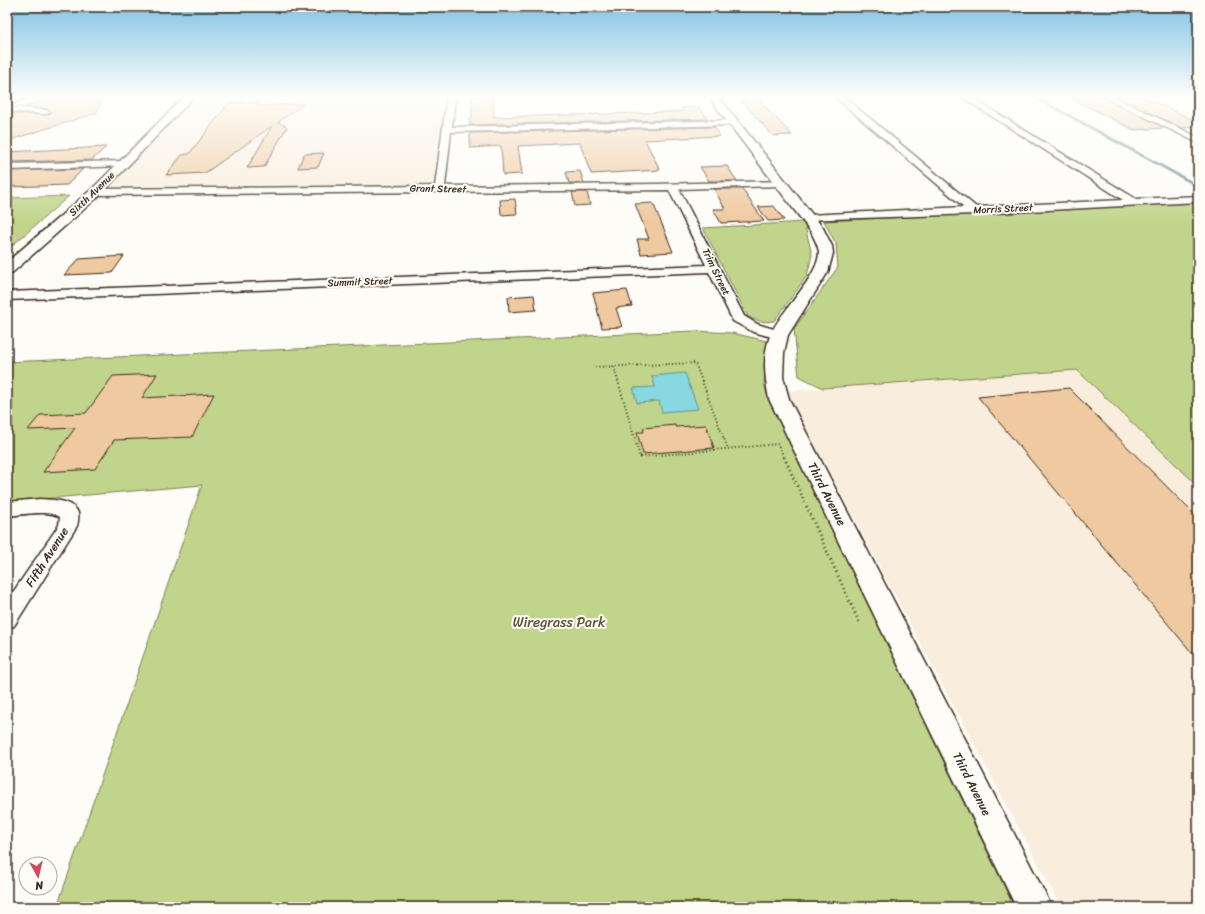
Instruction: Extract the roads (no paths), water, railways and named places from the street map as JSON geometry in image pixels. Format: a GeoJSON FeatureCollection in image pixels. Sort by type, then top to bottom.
{"type":"FeatureCollection","features":[{"type":"Feature","properties":{"kind":"street","name":"Sixth Avenue"},"geometry":{"type":"LineString","coordinates":[[7,270],[96,192],[148,139]]}},
{"type":"Feature","properties":{"kind":"street"},"geometry":{"type":"LineString","coordinates":[[440,189],[446,139]]}},
{"type":"Feature","properties":{"kind":"street","name":"Third Avenue"},"geometry":{"type":"LineString","coordinates":[[746,139],[808,218],[822,239],[826,253],[820,272],[779,335],[775,353],[774,378],[779,399],[1034,907]]}},
{"type":"Feature","properties":{"kind":"street"},"geometry":{"type":"LineString","coordinates":[[889,139],[975,211]]}},
{"type":"Feature","properties":{"kind":"street"},"geometry":{"type":"LineString","coordinates":[[1032,139],[1134,202]]}},
{"type":"Feature","properties":{"kind":"street"},"geometry":{"type":"LineString","coordinates":[[7,168],[123,164]]}},
{"type":"Feature","properties":{"kind":"street","name":"Grant Street"},"geometry":{"type":"LineString","coordinates":[[96,192],[673,187],[780,183]]}},
{"type":"Feature","properties":{"kind":"street","name":"Trim Street"},"geometry":{"type":"LineString","coordinates":[[673,187],[738,318],[742,322],[779,335]]}},
{"type":"Feature","properties":{"kind":"street","name":"Morris Street"},"geometry":{"type":"LineString","coordinates":[[808,218],[1198,199]]}},
{"type":"Feature","properties":{"kind":"street","name":"Summit Street"},"geometry":{"type":"LineString","coordinates":[[7,296],[714,268]]}},
{"type":"Feature","properties":{"kind":"street","name":"Fifth Avenue"},"geometry":{"type":"LineString","coordinates":[[7,509],[40,506],[61,508],[69,514],[68,526],[7,619]]}},
{"type":"Feature","properties":{"kind":"water"},"geometry":{"type":"Polygon","coordinates":[[[685,373],[698,409],[662,412],[659,401],[637,403],[633,388],[655,387],[652,376],[685,373]]]}},
{"type":"Feature","properties":{"kind":"waterway"},"geometry":{"type":"LineString","coordinates":[[1111,139],[1198,186]]}},
{"type":"Feature","properties":{"kind":"park label","name":"Wiregrass Park"},"geometry":{"type":"Point","coordinates":[559,622]}}]}
